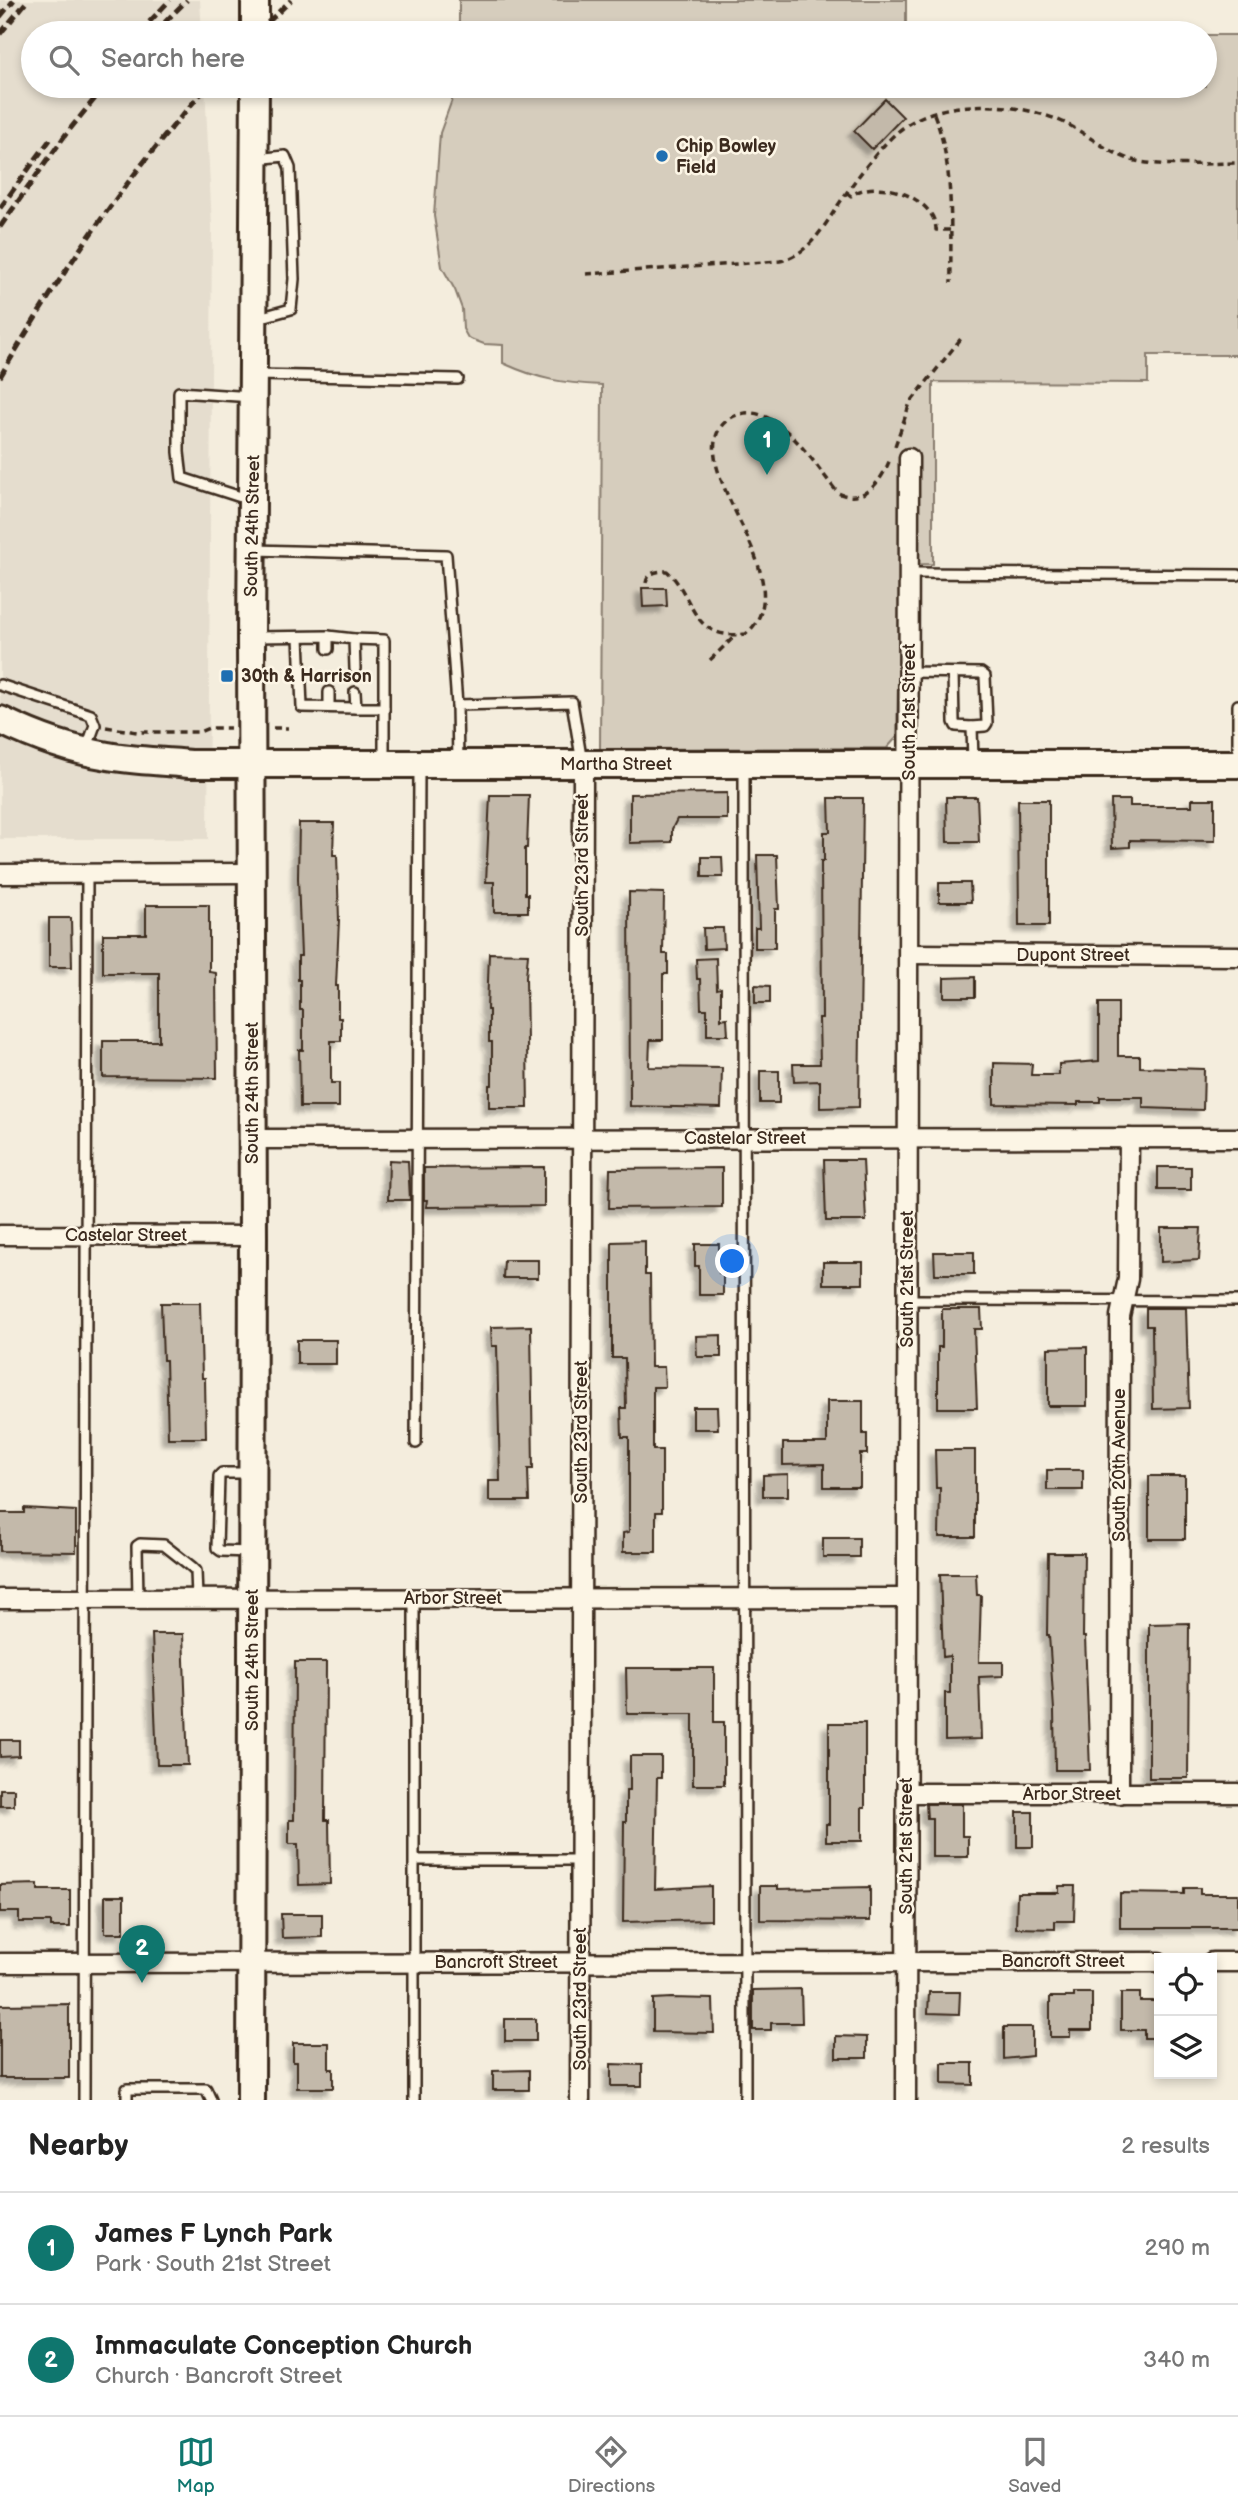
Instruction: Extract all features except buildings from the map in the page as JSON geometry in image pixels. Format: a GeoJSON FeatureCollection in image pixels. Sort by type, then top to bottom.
{"type":"FeatureCollection","features":[{"type":"Feature","properties":{"kind":"main road"},"geometry":{"type":"LineString","coordinates":[[255,0],[255,21]]}},
{"type":"Feature","properties":{"kind":"main road","name":"South 24th Street"},"geometry":{"type":"LineString","coordinates":[[251,2100],[251,637],[255,98]]}},
{"type":"Feature","properties":{"kind":"main road","name":"Martha Street"},"geometry":{"type":"LineString","coordinates":[[0,720],[34,737],[110,757],[251,765],[1238,764]]}},
{"type":"Feature","properties":{"kind":"street","name":"South 21st Street"},"geometry":{"type":"LineString","coordinates":[[906,2100],[909,458]]}},
{"type":"Feature","properties":{"kind":"street","name":"South 23rd Street"},"geometry":{"type":"LineString","coordinates":[[580,2100],[583,764]]}},
{"type":"Feature","properties":{"kind":"street"},"geometry":{"type":"LineString","coordinates":[[0,874],[252,873]]}},
{"type":"Feature","properties":{"kind":"street","name":"Dupont Street"},"geometry":{"type":"LineString","coordinates":[[909,954],[1238,956]]}},
{"type":"Feature","properties":{"kind":"street","name":"South 20th Avenue"},"geometry":{"type":"LineString","coordinates":[[1119,1794],[1119,1316],[1128,1279],[1129,1138]]}},
{"type":"Feature","properties":{"kind":"street","name":"Castelar Street"},"geometry":{"type":"LineString","coordinates":[[252,1139],[1238,1138]]}},
{"type":"Feature","properties":{"kind":"street","name":"Castelar Street"},"geometry":{"type":"LineString","coordinates":[[0,1235],[253,1236]]}},
{"type":"Feature","properties":{"kind":"street","name":"Arbor Street"},"geometry":{"type":"LineString","coordinates":[[0,1599],[906,1598]]}},
{"type":"Feature","properties":{"kind":"street","name":"Arbor Street"},"geometry":{"type":"LineString","coordinates":[[906,1793],[1238,1793]]}},
{"type":"Feature","properties":{"kind":"street","name":"Bancroft Street"},"geometry":{"type":"LineString","coordinates":[[0,1963],[1154,1962]]}},
{"type":"Feature","properties":{"kind":"street"},"geometry":{"type":"LineString","coordinates":[[1217,1962],[1238,1962]]}},
{"type":"Feature","properties":{"kind":"lane"},"geometry":{"type":"LineString","coordinates":[[254,319],[291,309],[294,279],[290,169],[285,156],[255,150]]}},
{"type":"Feature","properties":{"kind":"lane"},"geometry":{"type":"LineString","coordinates":[[253,500],[182,478],[179,452],[179,391],[458,379]]}},
{"type":"Feature","properties":{"kind":"lane"},"geometry":{"type":"LineString","coordinates":[[252,550],[446,555],[457,705],[458,765]]}},
{"type":"Feature","properties":{"kind":"lane"},"geometry":{"type":"LineString","coordinates":[[909,573],[1238,575]]}},
{"type":"Feature","properties":{"kind":"lane"},"geometry":{"type":"LineString","coordinates":[[299,636],[302,707],[384,708]]}},
{"type":"Feature","properties":{"kind":"lane"},"geometry":{"type":"LineString","coordinates":[[251,637],[328,636],[384,640],[384,764]]}},
{"type":"Feature","properties":{"kind":"lane"},"geometry":{"type":"LineString","coordinates":[[328,636],[328,649]]}},
{"type":"Feature","properties":{"kind":"lane"},"geometry":{"type":"LineString","coordinates":[[354,639],[355,669]]}},
{"type":"Feature","properties":{"kind":"lane"},"geometry":{"type":"LineString","coordinates":[[909,672],[981,673],[985,676],[985,726],[956,726],[953,673]]}},
{"type":"Feature","properties":{"kind":"lane"},"geometry":{"type":"LineString","coordinates":[[0,685],[91,715],[95,725],[86,752]]}},
{"type":"Feature","properties":{"kind":"lane"},"geometry":{"type":"LineString","coordinates":[[329,707],[330,692]]}},
{"type":"Feature","properties":{"kind":"lane"},"geometry":{"type":"LineString","coordinates":[[355,692],[355,708]]}},
{"type":"Feature","properties":{"kind":"lane"},"geometry":{"type":"LineString","coordinates":[[457,705],[572,702],[583,764]]}},
{"type":"Feature","properties":{"kind":"lane"},"geometry":{"type":"LineString","coordinates":[[1238,705],[1238,748]]}},
{"type":"Feature","properties":{"kind":"lane"},"geometry":{"type":"LineString","coordinates":[[972,727],[973,764]]}},
{"type":"Feature","properties":{"kind":"lane"},"geometry":{"type":"LineString","coordinates":[[744,764],[745,2100]]}},
{"type":"Feature","properties":{"kind":"lane"},"geometry":{"type":"LineString","coordinates":[[416,1443],[419,765]]}},
{"type":"Feature","properties":{"kind":"lane"},"geometry":{"type":"LineString","coordinates":[[84,2100],[87,873]]}},
{"type":"Feature","properties":{"kind":"lane"},"geometry":{"type":"LineString","coordinates":[[907,1300],[1238,1301]]}},
{"type":"Feature","properties":{"kind":"lane"},"geometry":{"type":"LineString","coordinates":[[138,1598],[139,1544],[163,1545],[192,1567],[196,1571],[197,1598]]}},
{"type":"Feature","properties":{"kind":"lane"},"geometry":{"type":"LineString","coordinates":[[414,1598],[414,2100]]}},
{"type":"Feature","properties":{"kind":"lane"},"geometry":{"type":"LineString","coordinates":[[415,1860],[580,1860]]}},
{"type":"Feature","properties":{"kind":"lane"},"geometry":{"type":"LineString","coordinates":[[127,2100],[127,2090],[206,2090],[211,2100]]}},
{"type":"Feature","properties":{"kind":"path"},"geometry":{"type":"LineString","coordinates":[[586,274],[793,258],[812,242],[846,192],[902,127],[934,114],[978,106],[1019,107],[1064,122],[1130,159],[1154,162],[1238,163]]}},
{"type":"Feature","properties":{"kind":"path"},"geometry":{"type":"LineString","coordinates":[[934,114],[946,154],[951,283]]}},
{"type":"Feature","properties":{"kind":"path"},"geometry":{"type":"LineString","coordinates":[[846,192],[851,196],[858,190],[871,188],[900,191],[915,199],[929,212],[936,223],[936,230],[950,230]]}},
{"type":"Feature","properties":{"kind":"path"},"geometry":{"type":"LineString","coordinates":[[646,583],[647,577],[652,573],[667,571],[700,621],[723,634],[746,634],[758,620],[762,610],[762,586],[754,554],[719,473],[715,446],[719,428],[734,416],[766,416],[782,426],[838,493],[846,497],[865,493],[874,488],[887,468],[910,403],[963,336]]}},
{"type":"Feature","properties":{"kind":"path"},"geometry":{"type":"LineString","coordinates":[[709,660],[735,636]]}},
{"type":"Feature","properties":{"kind":"path"},"geometry":{"type":"LineString","coordinates":[[95,725],[137,732],[288,728]]}},
{"type":"Feature","properties":{"kind":"shaded area"},"geometry":{"type":"Polygon","coordinates":[[[0,0],[200,0],[201,21],[21,21],[21,98],[206,98],[212,226],[208,839],[0,839],[0,0]]]}},
{"type":"Feature","properties":{"kind":"shaded area"},"geometry":{"type":"Polygon","coordinates":[[[459,0],[906,0],[906,21],[459,21],[459,0]]]}},
{"type":"Feature","properties":{"kind":"shaded area"},"geometry":{"type":"Polygon","coordinates":[[[1217,35],[1238,35],[1238,355],[1148,355],[1148,383],[933,382],[933,564],[900,565],[897,737],[887,748],[600,749],[602,385],[551,380],[516,369],[503,363],[503,345],[484,344],[468,338],[463,329],[462,309],[442,267],[434,216],[440,133],[453,98],[1217,98],[1217,35]]]}},
{"type":"Feature","properties":{"kind":"railway"},"geometry":{"type":"LineString","coordinates":[[0,17],[14,0]]}},
{"type":"Feature","properties":{"kind":"railway"},"geometry":{"type":"LineString","coordinates":[[0,34],[28,0]]}},
{"type":"Feature","properties":{"kind":"railway"},"geometry":{"type":"LineString","coordinates":[[150,21],[170,0]]}},
{"type":"Feature","properties":{"kind":"railway"},"geometry":{"type":"LineString","coordinates":[[166,21],[187,0]]}},
{"type":"Feature","properties":{"kind":"railway"},"geometry":{"type":"LineString","coordinates":[[269,21],[291,0]]}},
{"type":"Feature","properties":{"kind":"railway"},"geometry":{"type":"LineString","coordinates":[[0,227],[66,134],[95,98]]}},
{"type":"Feature","properties":{"kind":"railway"},"geometry":{"type":"LineString","coordinates":[[0,377],[96,226],[197,98]]}},
{"type":"Feature","properties":{"kind":"railway"},"geometry":{"type":"LineString","coordinates":[[0,208],[52,137]]}},
{"type":"Feature","properties":{"kind":"place","name":"Chip Bowley Field"},"geometry":{"type":"Point","coordinates":[662,156]}},
{"type":"Feature","properties":{"kind":"place","name":"James F Lynch Park"},"geometry":{"type":"Point","coordinates":[767,475]}},
{"type":"Feature","properties":{"kind":"place","name":"30th & Harrison"},"geometry":{"type":"Point","coordinates":[227,676]}},
{"type":"Feature","properties":{"kind":"place","name":"Immaculate Conception Church"},"geometry":{"type":"Point","coordinates":[142,1983]}}]}
